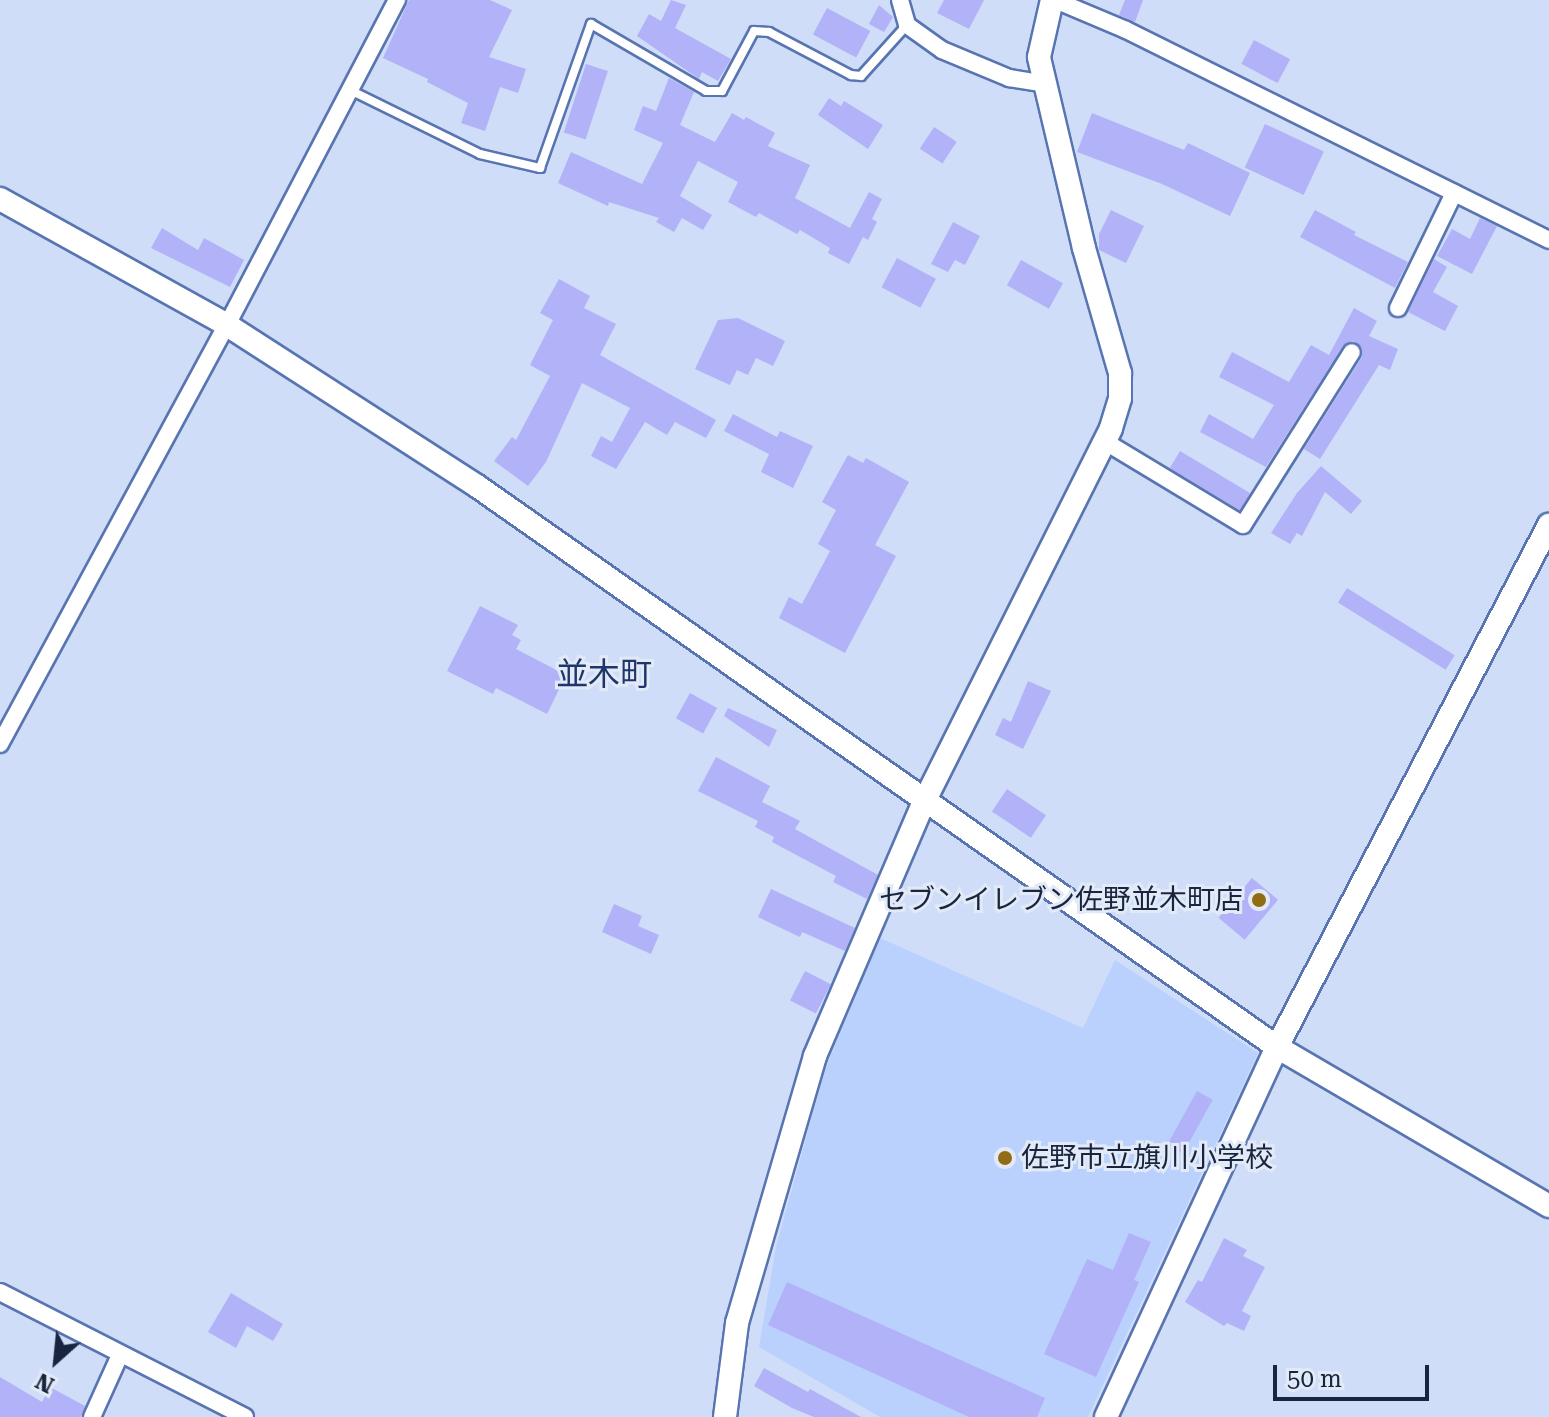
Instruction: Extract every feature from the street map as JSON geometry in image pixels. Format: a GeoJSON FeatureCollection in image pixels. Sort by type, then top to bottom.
{"type":"FeatureCollection","features":[{"type":"Feature","properties":{"kind":"street"},"geometry":{"type":"LineString","coordinates":[[0,744],[227,325],[397,0]]}},
{"type":"Feature","properties":{"kind":"street"},"geometry":{"type":"LineString","coordinates":[[900,0],[907,25],[942,50],[1009,78],[1046,84]]}},
{"type":"Feature","properties":{"kind":"street"},"geometry":{"type":"LineString","coordinates":[[725,1417],[737,1323],[815,1056],[924,802],[1104,441],[1120,398],[1120,373],[1084,248],[1039,57],[1053,0],[1126,30],[1549,240]]}},
{"type":"Feature","properties":{"kind":"street"},"geometry":{"type":"LineString","coordinates":[[1398,308],[1454,193]]}},
{"type":"Feature","properties":{"kind":"street"},"geometry":{"type":"LineString","coordinates":[[0,199],[227,325],[524,517],[924,802],[1277,1047],[1549,1206]]}},
{"type":"Feature","properties":{"kind":"street"},"geometry":{"type":"LineString","coordinates":[[1104,441],[1243,525],[1352,352]]}},
{"type":"Feature","properties":{"kind":"street"},"geometry":{"type":"LineString","coordinates":[[1106,1417],[1277,1047],[1549,525]]}},
{"type":"Feature","properties":{"kind":"street"},"geometry":{"type":"LineString","coordinates":[[0,1292],[245,1417]]}},
{"type":"Feature","properties":{"kind":"street"},"geometry":{"type":"LineString","coordinates":[[92,1417],[120,1355]]}},
{"type":"Feature","properties":{"kind":"lane"},"geometry":{"type":"LineString","coordinates":[[350,90],[480,154],[540,168],[591,24],[706,91],[722,91],[754,31],[769,32],[851,75],[861,76],[907,25]]}},
{"type":"Feature","properties":{"kind":"shaded area","name":"佐野市立旗川小学校"},"geometry":{"type":"Polygon","coordinates":[[[880,938],[1083,1028],[1115,960],[1258,1053],[1088,1417],[880,1417],[759,1347],[776,1247],[825,1069],[880,938]]]}},
{"type":"Feature","properties":{"kind":"building"},"geometry":{"type":"Polygon","coordinates":[[[409,0],[490,0],[512,10],[489,57],[526,69],[518,93],[500,87],[485,131],[461,123],[468,103],[427,82],[428,79],[383,58],[409,0]]]}},
{"type":"Feature","properties":{"kind":"building"},"geometry":{"type":"Polygon","coordinates":[[[671,0],[686,5],[675,28],[731,59],[718,81],[702,72],[699,79],[637,36],[649,14],[661,21],[671,0]]]}},
{"type":"Feature","properties":{"kind":"building"},"geometry":{"type":"Polygon","coordinates":[[[944,0],[984,0],[969,29],[937,13],[944,0]]]}},
{"type":"Feature","properties":{"kind":"building"},"geometry":{"type":"Polygon","coordinates":[[[1125,0],[1143,0],[1135,22],[1119,15],[1125,0]]]}},
{"type":"Feature","properties":{"kind":"building"},"geometry":{"type":"Polygon","coordinates":[[[879,5],[893,17],[884,32],[869,24],[879,5]]]}},
{"type":"Feature","properties":{"kind":"building"},"geometry":{"type":"Polygon","coordinates":[[[827,8],[870,31],[856,57],[813,34],[827,8]]]}},
{"type":"Feature","properties":{"kind":"building"},"geometry":{"type":"Polygon","coordinates":[[[1254,40],[1290,59],[1278,83],[1241,64],[1254,40]]]}},
{"type":"Feature","properties":{"kind":"building"},"geometry":{"type":"Polygon","coordinates":[[[586,64],[608,71],[586,140],[564,132],[586,64]]]}},
{"type":"Feature","properties":{"kind":"building"},"geometry":{"type":"Polygon","coordinates":[[[669,78],[694,92],[680,125],[715,142],[732,113],[744,120],[746,117],[775,133],[768,146],[810,165],[795,198],[850,228],[869,192],[882,199],[872,219],[877,222],[868,240],[863,237],[849,264],[828,253],[830,248],[800,230],[797,234],[759,213],[756,217],[728,202],[738,182],[698,161],[680,196],[712,215],[703,230],[682,218],[674,232],[656,222],[659,218],[609,202],[608,206],[558,183],[571,152],[642,184],[663,143],[634,130],[643,106],[656,111],[669,78]]]}},
{"type":"Feature","properties":{"kind":"building"},"geometry":{"type":"Polygon","coordinates":[[[829,98],[841,106],[844,101],[883,125],[868,149],[818,115],[829,98]]]}},
{"type":"Feature","properties":{"kind":"building"},"geometry":{"type":"Polygon","coordinates":[[[1092,113],[1184,150],[1188,143],[1250,173],[1230,216],[1162,184],[1077,152],[1092,113]]]}},
{"type":"Feature","properties":{"kind":"building"},"geometry":{"type":"Polygon","coordinates":[[[1265,124],[1324,151],[1304,195],[1245,168],[1265,124]]]}},
{"type":"Feature","properties":{"kind":"building"},"geometry":{"type":"Polygon","coordinates":[[[934,127],[957,142],[942,164],[920,149],[934,127]]]}},
{"type":"Feature","properties":{"kind":"building"},"geometry":{"type":"Polygon","coordinates":[[[1111,210],[1144,226],[1126,263],[1099,250],[1099,234],[1111,210]]]}},
{"type":"Feature","properties":{"kind":"building"},"geometry":{"type":"Polygon","coordinates":[[[1315,210],[1356,232],[1354,235],[1408,262],[1395,288],[1300,237],[1315,210]]]}},
{"type":"Feature","properties":{"kind":"building"},"geometry":{"type":"Polygon","coordinates":[[[1480,218],[1497,226],[1472,274],[1437,256],[1452,229],[1470,239],[1480,218]]]}},
{"type":"Feature","properties":{"kind":"building"},"geometry":{"type":"Polygon","coordinates":[[[953,222],[980,236],[965,265],[955,260],[948,272],[931,264],[953,222]]]}},
{"type":"Feature","properties":{"kind":"building"},"geometry":{"type":"Polygon","coordinates":[[[162,228],[198,250],[204,238],[244,260],[230,287],[151,248],[162,228]]]}},
{"type":"Feature","properties":{"kind":"building"},"geometry":{"type":"Polygon","coordinates":[[[897,258],[936,279],[920,308],[882,287],[897,258]]]}},
{"type":"Feature","properties":{"kind":"building"},"geometry":{"type":"Polygon","coordinates":[[[1434,259],[1447,267],[1433,292],[1458,306],[1445,331],[1408,312],[1434,259]]]}},
{"type":"Feature","properties":{"kind":"building"},"geometry":{"type":"Polygon","coordinates":[[[1021,260],[1063,283],[1049,309],[1007,285],[1021,260]]]}},
{"type":"Feature","properties":{"kind":"building"},"geometry":{"type":"Polygon","coordinates":[[[559,279],[590,296],[584,308],[616,324],[600,355],[716,420],[706,438],[675,422],[667,435],[645,422],[616,469],[591,456],[601,436],[612,442],[630,408],[582,383],[546,462],[528,486],[494,461],[512,437],[516,440],[550,376],[530,365],[553,320],[540,313],[559,279]]]}},
{"type":"Feature","properties":{"kind":"building"},"geometry":{"type":"Polygon","coordinates":[[[1354,308],[1377,321],[1369,336],[1398,349],[1390,370],[1379,365],[1320,459],[1304,449],[1362,357],[1362,348],[1353,341],[1343,346],[1266,467],[1200,432],[1209,414],[1253,439],[1274,405],[1219,377],[1232,352],[1289,382],[1311,345],[1329,355],[1354,308]]]}},
{"type":"Feature","properties":{"kind":"building"},"geometry":{"type":"Polygon","coordinates":[[[738,318],[785,341],[773,366],[756,358],[748,375],[737,370],[730,385],[695,369],[718,320],[738,318]]]}},
{"type":"Feature","properties":{"kind":"building"},"geometry":{"type":"Polygon","coordinates":[[[733,414],[777,437],[780,431],[813,446],[793,488],[761,472],[769,454],[724,431],[733,414]]]}},
{"type":"Feature","properties":{"kind":"building"},"geometry":{"type":"Polygon","coordinates":[[[1180,451],[1250,493],[1240,510],[1170,468],[1180,451]]]}},
{"type":"Feature","properties":{"kind":"building"},"geometry":{"type":"Polygon","coordinates":[[[848,455],[863,463],[866,458],[909,482],[875,545],[896,556],[845,653],[779,618],[789,597],[802,604],[830,551],[818,544],[836,510],[822,502],[848,455]]]}},
{"type":"Feature","properties":{"kind":"building"},"geometry":{"type":"Polygon","coordinates":[[[1321,466],[1362,501],[1351,514],[1325,492],[1302,536],[1297,533],[1290,544],[1271,533],[1297,493],[1321,466]]]}},
{"type":"Feature","properties":{"kind":"building"},"geometry":{"type":"Polygon","coordinates":[[[1347,588],[1455,655],[1446,670],[1338,602],[1347,588]]]}},
{"type":"Feature","properties":{"kind":"building"},"geometry":{"type":"Polygon","coordinates":[[[480,606],[518,625],[512,635],[521,640],[516,649],[566,675],[547,714],[496,688],[493,694],[447,671],[480,606]]]}},
{"type":"Feature","properties":{"kind":"building"},"geometry":{"type":"Polygon","coordinates":[[[1028,681],[1051,691],[1023,749],[995,735],[1003,718],[1011,722],[1028,681]]]}},
{"type":"Feature","properties":{"kind":"building"},"geometry":{"type":"Polygon","coordinates":[[[690,693],[717,708],[703,733],[676,718],[690,693]]]}},
{"type":"Feature","properties":{"kind":"building"},"geometry":{"type":"Polygon","coordinates":[[[728,708],[777,730],[769,747],[724,716],[728,708]]]}},
{"type":"Feature","properties":{"kind":"building"},"geometry":{"type":"Polygon","coordinates":[[[716,757],[770,786],[762,802],[800,821],[795,829],[878,875],[867,899],[833,882],[836,876],[772,842],[774,837],[755,827],[758,821],[698,791],[716,757]]]}},
{"type":"Feature","properties":{"kind":"building"},"geometry":{"type":"Polygon","coordinates":[[[1007,789],[1046,815],[1031,838],[992,811],[1007,789]]]}},
{"type":"Feature","properties":{"kind":"building"},"geometry":{"type":"Polygon","coordinates":[[[1252,878],[1278,900],[1245,940],[1219,918],[1252,878]]]}},
{"type":"Feature","properties":{"kind":"building"},"geometry":{"type":"Polygon","coordinates":[[[771,889],[855,928],[845,951],[802,932],[800,937],[758,917],[771,889]]]}},
{"type":"Feature","properties":{"kind":"building"},"geometry":{"type":"Polygon","coordinates":[[[614,904],[642,916],[638,926],[659,935],[651,954],[602,932],[614,904]]]}},
{"type":"Feature","properties":{"kind":"building"},"geometry":{"type":"Polygon","coordinates":[[[805,971],[831,984],[816,1014],[790,1000],[805,971]]]}},
{"type":"Feature","properties":{"kind":"building"},"geometry":{"type":"Polygon","coordinates":[[[1197,1091],[1213,1100],[1183,1154],[1167,1145],[1197,1091]]]}},
{"type":"Feature","properties":{"kind":"building"},"geometry":{"type":"Polygon","coordinates":[[[1129,1233],[1151,1242],[1134,1280],[1139,1282],[1096,1377],[1044,1354],[1087,1259],[1113,1270],[1129,1233]]]}},
{"type":"Feature","properties":{"kind":"building"},"geometry":{"type":"Polygon","coordinates":[[[1224,1238],[1247,1250],[1243,1256],[1265,1267],[1242,1311],[1251,1316],[1244,1331],[1227,1323],[1224,1326],[1185,1302],[1198,1280],[1202,1282],[1224,1238]]]}},
{"type":"Feature","properties":{"kind":"building"},"geometry":{"type":"Polygon","coordinates":[[[787,1282],[1045,1398],[1037,1417],[969,1417],[768,1325],[787,1282]]]}},
{"type":"Feature","properties":{"kind":"building"},"geometry":{"type":"Polygon","coordinates":[[[231,1293],[283,1324],[273,1341],[247,1326],[236,1348],[208,1332],[231,1293]]]}},
{"type":"Feature","properties":{"kind":"building"},"geometry":{"type":"Polygon","coordinates":[[[764,1368],[861,1417],[814,1417],[792,1408],[754,1386],[764,1368]]]}},
{"type":"Feature","properties":{"kind":"building"},"geometry":{"type":"Polygon","coordinates":[[[0,1377],[42,1402],[50,1387],[85,1406],[81,1417],[0,1417],[0,1377]]]}},
{"type":"Feature","properties":{"kind":"place","name":"セブンイレブン佐野並木町店"},"geometry":{"type":"Point","coordinates":[1259,900]}},
{"type":"Feature","properties":{"kind":"place","name":"佐野市立旗川小学校"},"geometry":{"type":"Point","coordinates":[1005,1158]}},
{"type":"Feature","properties":{"kind":"district","name":"並木町"},"geometry":{"type":"Point","coordinates":[604,674]}}]}
